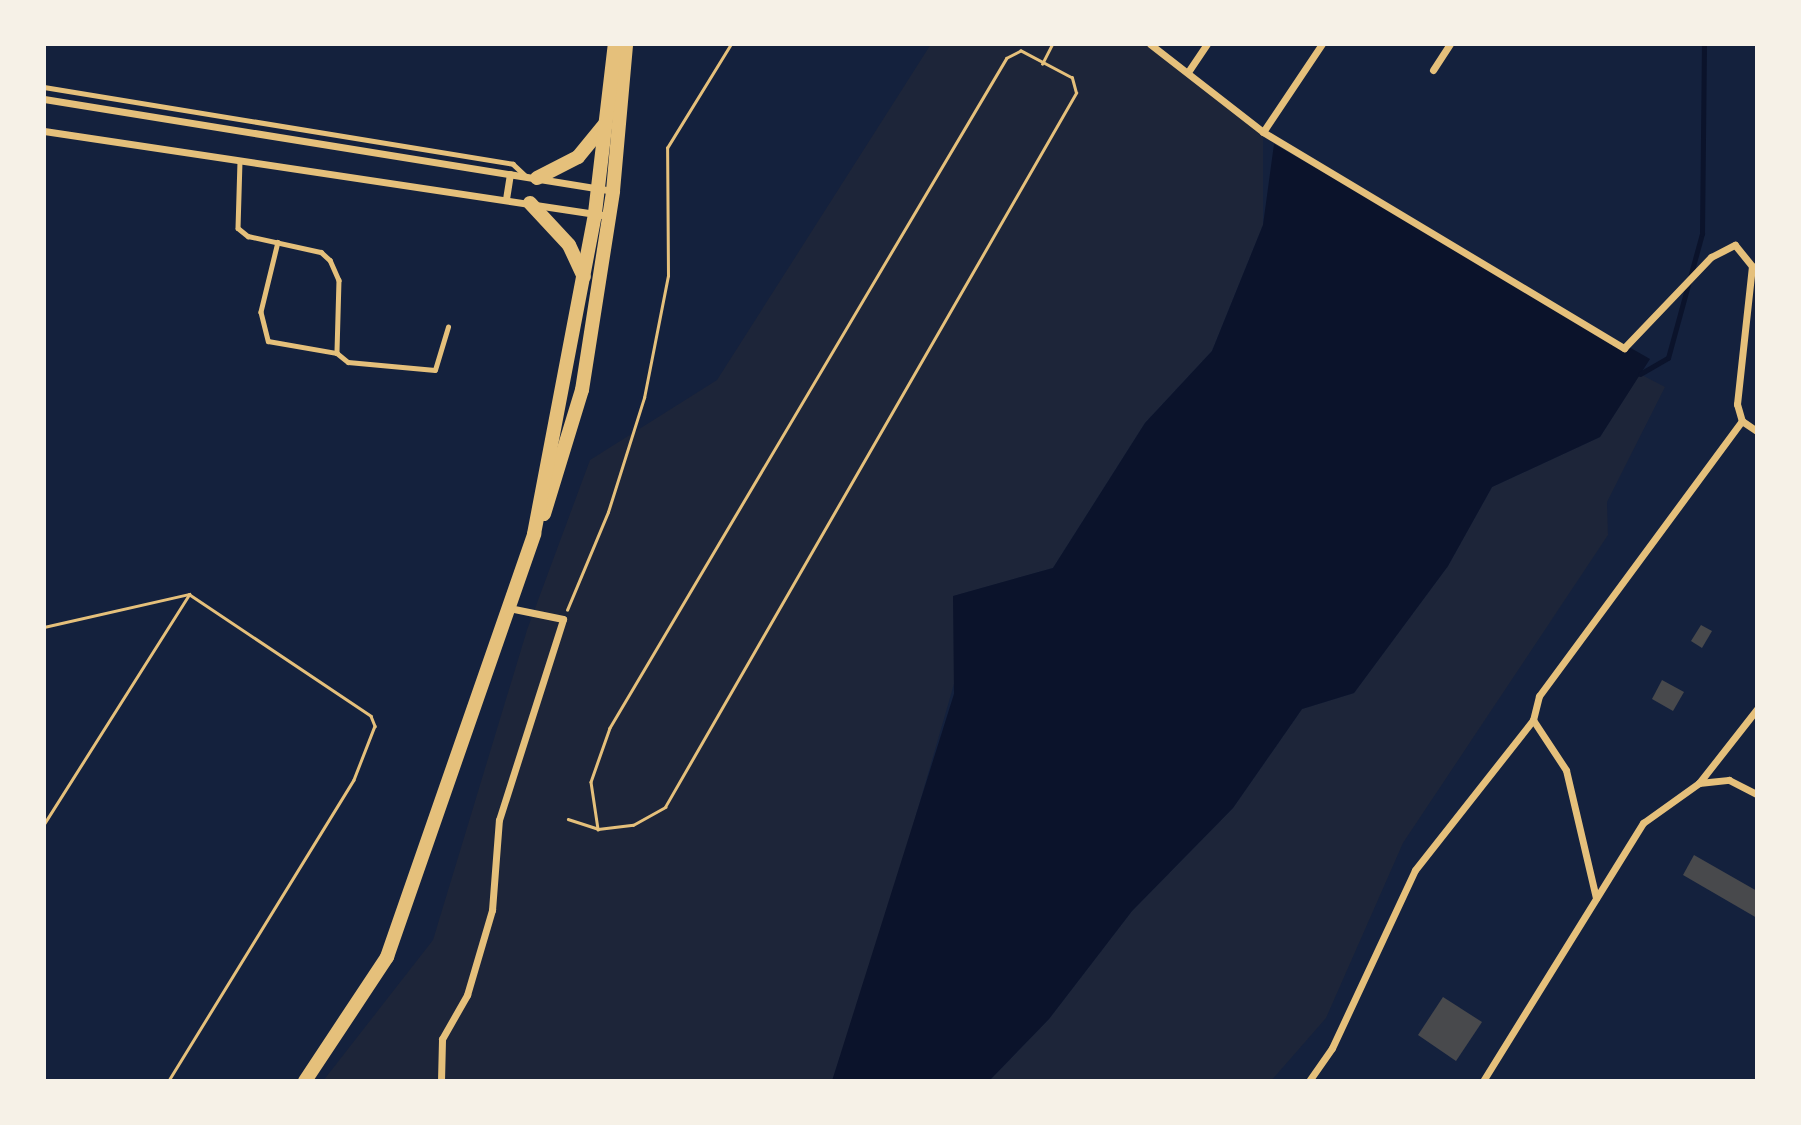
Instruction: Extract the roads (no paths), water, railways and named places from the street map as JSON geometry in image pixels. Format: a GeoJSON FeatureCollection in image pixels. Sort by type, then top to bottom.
{"type":"FeatureCollection","features":[{"type":"Feature","properties":{"kind":"main road"},"geometry":{"type":"LineString","coordinates":[[606,190],[606,124],[615,44]]}},
{"type":"Feature","properties":{"kind":"main road"},"geometry":{"type":"LineString","coordinates":[[305,1081],[387,957],[573,426],[626,44]]}},
{"type":"Feature","properties":{"kind":"main road"},"geometry":{"type":"LineString","coordinates":[[532,178],[578,157],[606,124]]}},
{"type":"Feature","properties":{"kind":"main road"},"geometry":{"type":"LineString","coordinates":[[530,202],[569,244],[584,278]]}},
{"type":"Feature","properties":{"kind":"main road"},"geometry":{"type":"LineString","coordinates":[[534,534],[584,278],[602,215]]}},
{"type":"Feature","properties":{"kind":"street"},"geometry":{"type":"LineString","coordinates":[[1150,44],[1263,132],[1615,345],[1635,342],[1711,257],[1735,245],[1752,266],[1737,404],[1742,421],[1757,431]]}},
{"type":"Feature","properties":{"kind":"street"},"geometry":{"type":"LineString","coordinates":[[1188,72],[1207,44]]}},
{"type":"Feature","properties":{"kind":"street"},"geometry":{"type":"LineString","coordinates":[[1263,132],[1322,44]]}},
{"type":"Feature","properties":{"kind":"street"},"geometry":{"type":"LineString","coordinates":[[1433,70],[1450,44]]}},
{"type":"Feature","properties":{"kind":"street"},"geometry":{"type":"LineString","coordinates":[[44,99],[606,190]]}},
{"type":"Feature","properties":{"kind":"street"},"geometry":{"type":"LineString","coordinates":[[44,131],[530,202],[602,215]]}},
{"type":"Feature","properties":{"kind":"street"},"geometry":{"type":"LineString","coordinates":[[506,199],[510,174]]}},
{"type":"Feature","properties":{"kind":"street"},"geometry":{"type":"LineString","coordinates":[[1309,1081],[1332,1048],[1415,870],[1533,720],[1539,696],[1742,421]]}},
{"type":"Feature","properties":{"kind":"street"},"geometry":{"type":"LineString","coordinates":[[441,1081],[442,1040],[467,995],[492,909],[499,820],[563,620],[508,607]]}},
{"type":"Feature","properties":{"kind":"street"},"geometry":{"type":"LineString","coordinates":[[1483,1081],[1643,823],[1699,783],[1757,709]]}},
{"type":"Feature","properties":{"kind":"street"},"geometry":{"type":"LineString","coordinates":[[1533,720],[1566,770],[1596,898]]}},
{"type":"Feature","properties":{"kind":"street"},"geometry":{"type":"LineString","coordinates":[[1699,783],[1729,780],[1757,794]]}},
{"type":"Feature","properties":{"kind":"lane"},"geometry":{"type":"LineString","coordinates":[[44,87],[513,164],[532,178]]}},
{"type":"Feature","properties":{"kind":"lane"},"geometry":{"type":"LineString","coordinates":[[240,160],[238,228],[278,242],[321,252],[330,260],[339,280],[337,353]]}},
{"type":"Feature","properties":{"kind":"lane"},"geometry":{"type":"LineString","coordinates":[[278,242],[261,312],[268,341],[337,353],[348,362],[435,370],[448,327]]}},
{"type":"Feature","properties":{"kind":"waterway"},"geometry":{"type":"LineString","coordinates":[[1640,374],[1668,358],[1702,234],[1704,44]]}}]}
